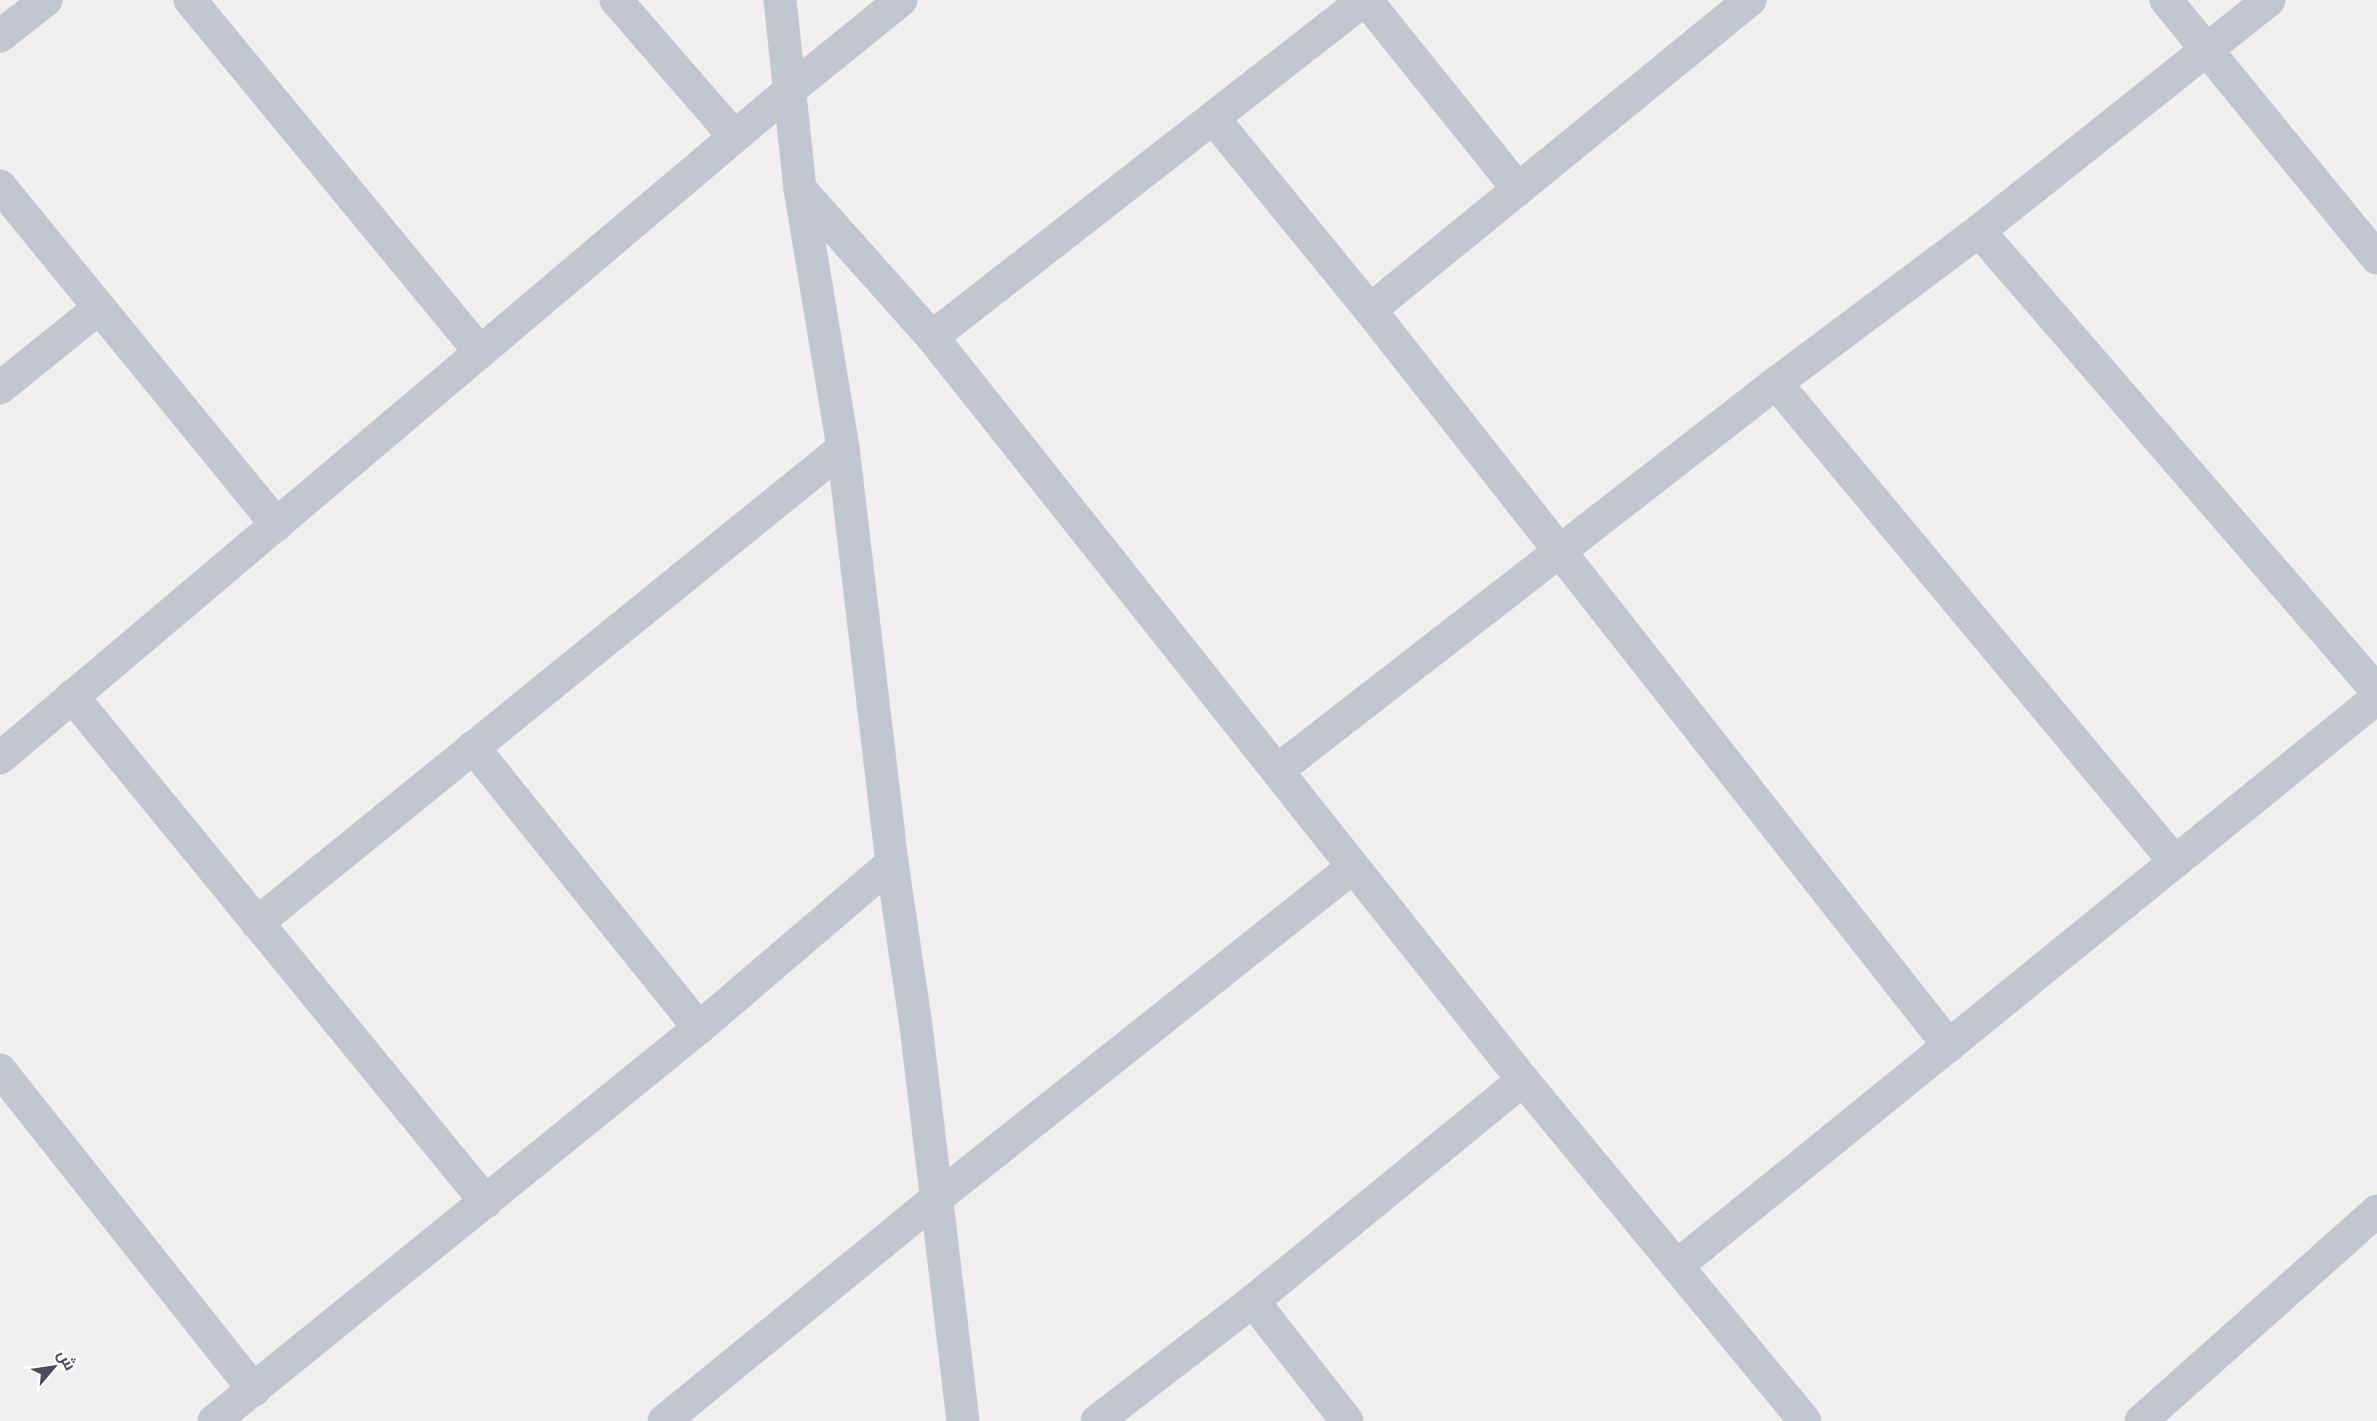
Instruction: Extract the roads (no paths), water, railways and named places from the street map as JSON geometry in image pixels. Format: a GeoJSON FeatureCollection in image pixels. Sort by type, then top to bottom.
{"type":"FeatureCollection","features":[{"type":"Feature","properties":{"kind":"street"},"geometry":{"type":"LineString","coordinates":[[0,36],[46,0]]}},
{"type":"Feature","properties":{"kind":"street"},"geometry":{"type":"LineString","coordinates":[[190,0],[480,352]]}},
{"type":"Feature","properties":{"kind":"street"},"geometry":{"type":"LineString","coordinates":[[616,0],[734,136]]}},
{"type":"Feature","properties":{"kind":"street"},"geometry":{"type":"LineString","coordinates":[[780,0],[800,189],[843,448],[892,863],[916,1026],[963,1421]]}},
{"type":"Feature","properties":{"kind":"street"},"geometry":{"type":"LineString","coordinates":[[0,758],[734,136],[901,0]]}},
{"type":"Feature","properties":{"kind":"street"},"geometry":{"type":"LineString","coordinates":[[932,337],[1365,0],[1518,189]]}},
{"type":"Feature","properties":{"kind":"street"},"geometry":{"type":"LineString","coordinates":[[1370,310],[1749,0]]}},
{"type":"Feature","properties":{"kind":"street"},"geometry":{"type":"LineString","coordinates":[[2166,0],[2377,258]]}},
{"type":"Feature","properties":{"kind":"street"},"geometry":{"type":"LineString","coordinates":[[1278,770],[1776,383],[1979,231],[2269,0]]}},
{"type":"Feature","properties":{"kind":"street"},"geometry":{"type":"LineString","coordinates":[[1214,119],[1370,310],[1948,1046]]}},
{"type":"Feature","properties":{"kind":"street"},"geometry":{"type":"LineString","coordinates":[[0,186],[277,525]]}},
{"type":"Feature","properties":{"kind":"street"},"geometry":{"type":"LineString","coordinates":[[800,189],[932,337],[1523,1080],[1805,1421]]}},
{"type":"Feature","properties":{"kind":"street"},"geometry":{"type":"LineString","coordinates":[[1979,231],[2377,691]]}},
{"type":"Feature","properties":{"kind":"street"},"geometry":{"type":"LineString","coordinates":[[0,388],[99,308]]}},
{"type":"Feature","properties":{"kind":"street"},"geometry":{"type":"LineString","coordinates":[[1776,383],[2175,861]]}},
{"type":"Feature","properties":{"kind":"street"},"geometry":{"type":"LineString","coordinates":[[257,923],[843,448]]}},
{"type":"Feature","properties":{"kind":"street"},"geometry":{"type":"LineString","coordinates":[[72,696],[486,1202]]}},
{"type":"Feature","properties":{"kind":"street"},"geometry":{"type":"LineString","coordinates":[[1678,1265],[2377,698]]}},
{"type":"Feature","properties":{"kind":"street"},"geometry":{"type":"LineString","coordinates":[[473,747],[699,1028]]}},
{"type":"Feature","properties":{"kind":"street"},"geometry":{"type":"LineString","coordinates":[[214,1421],[699,1028],[892,863]]}},
{"type":"Feature","properties":{"kind":"street"},"geometry":{"type":"LineString","coordinates":[[664,1421],[937,1198],[1353,867]]}},
{"type":"Feature","properties":{"kind":"street"},"geometry":{"type":"LineString","coordinates":[[0,1070],[254,1390]]}},
{"type":"Feature","properties":{"kind":"street"},"geometry":{"type":"LineString","coordinates":[[1097,1421],[1253,1301],[1523,1080]]}},
{"type":"Feature","properties":{"kind":"street"},"geometry":{"type":"LineString","coordinates":[[2141,1421],[2377,1210]]}},
{"type":"Feature","properties":{"kind":"street"},"geometry":{"type":"LineString","coordinates":[[1253,1301],[1347,1421]]}}]}
